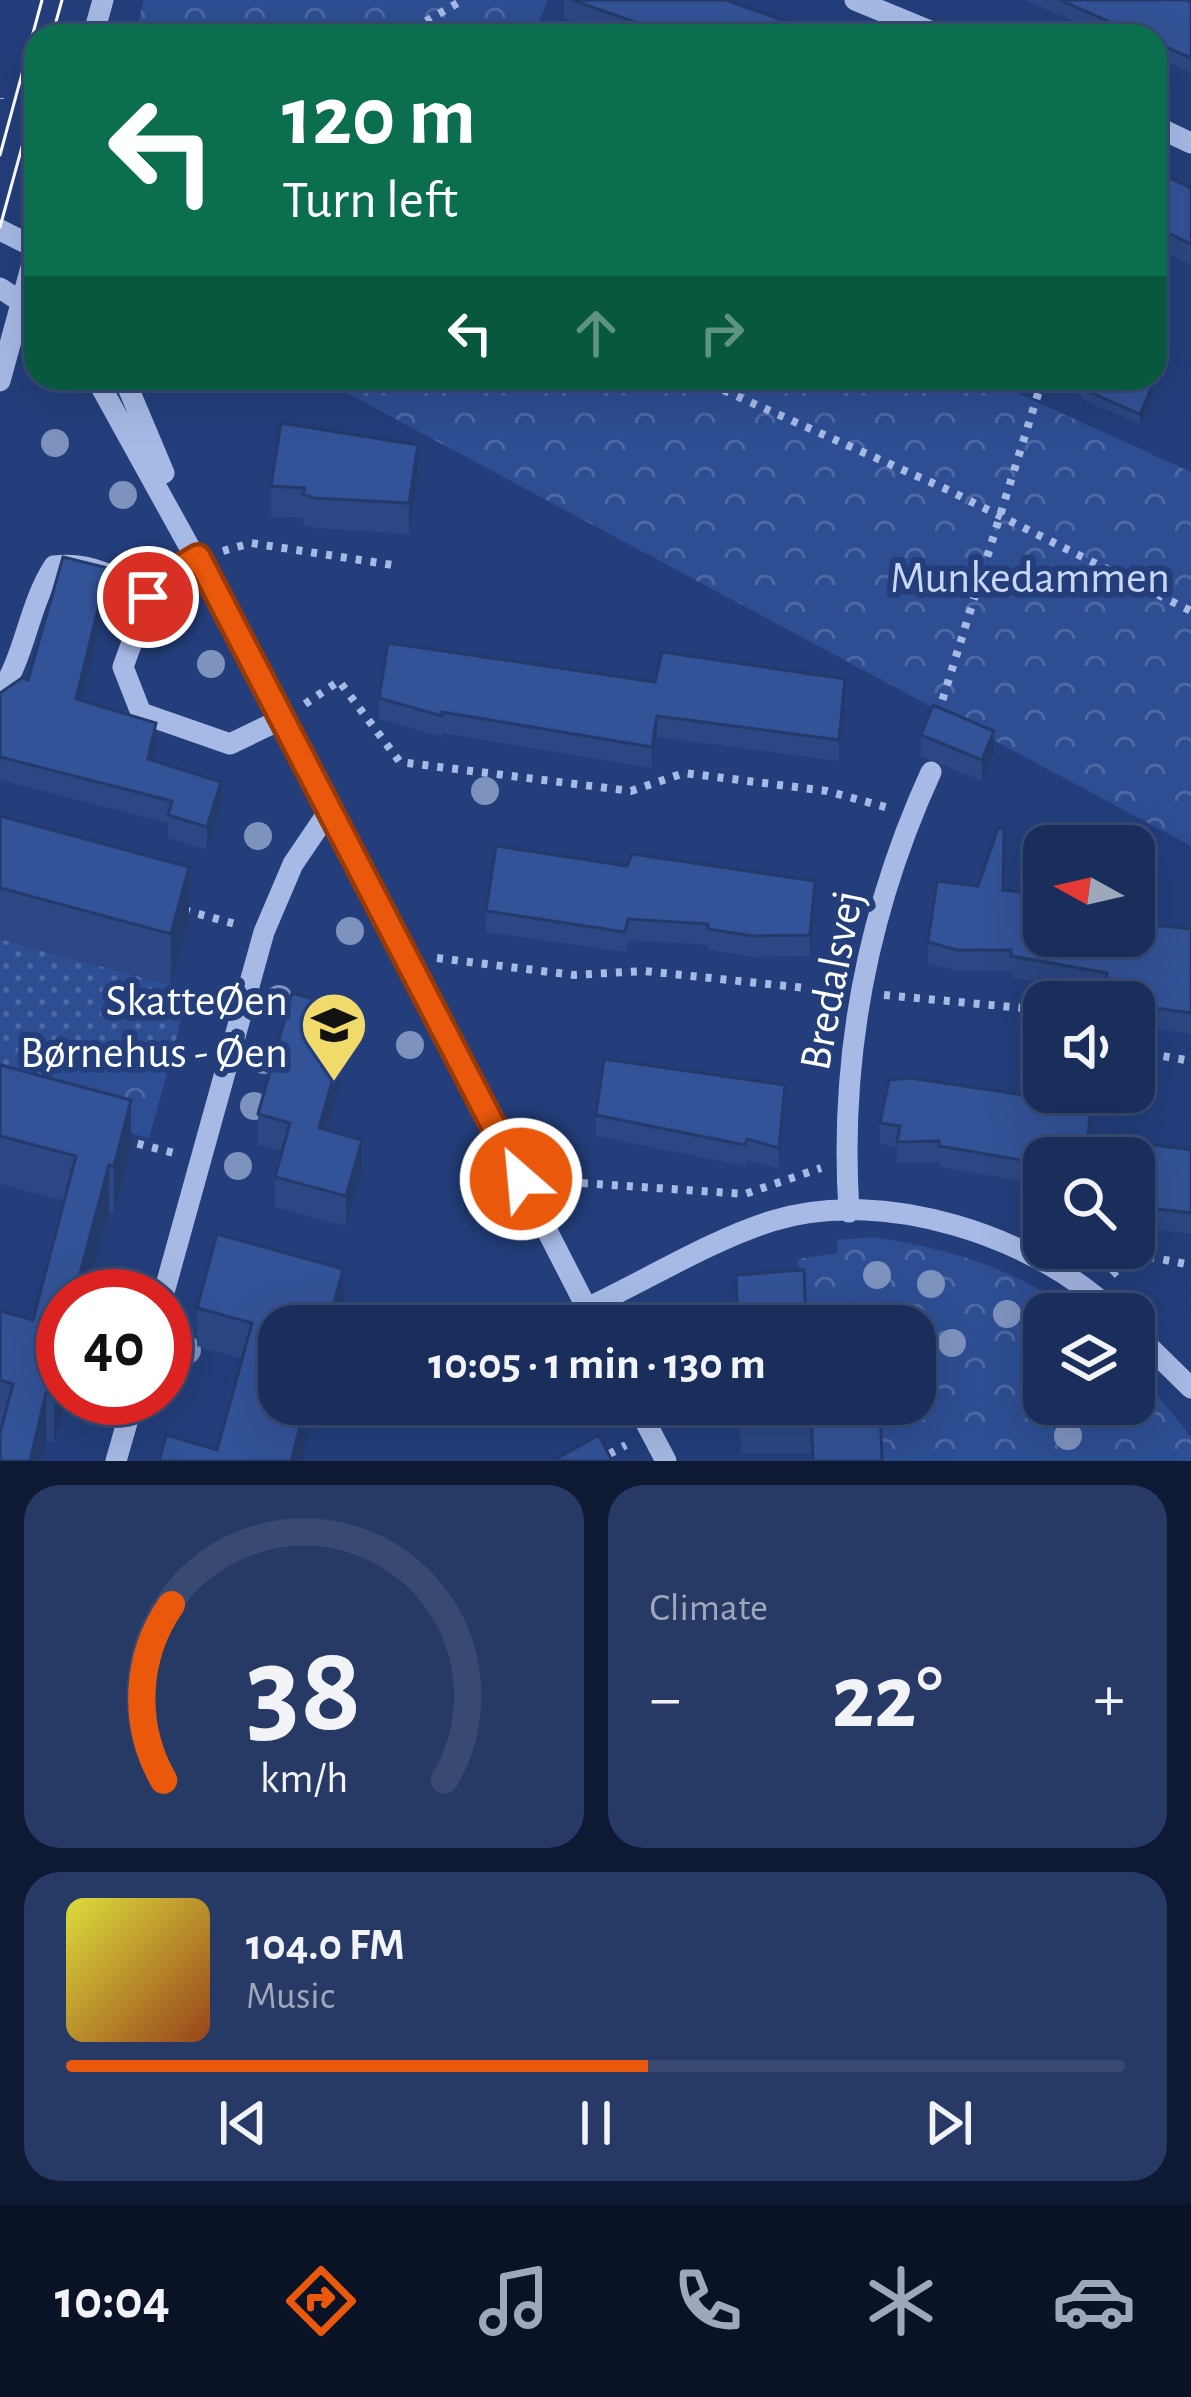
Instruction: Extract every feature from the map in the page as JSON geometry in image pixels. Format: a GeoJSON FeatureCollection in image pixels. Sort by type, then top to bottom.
{"type":"FeatureCollection","features":[{"type":"Feature","properties":{"kind":"street"},"geometry":{"type":"LineString","coordinates":[[859,0],[914,24]]}},
{"type":"Feature","properties":{"kind":"street"},"geometry":{"type":"LineString","coordinates":[[0,381],[24,320]]}},
{"type":"Feature","properties":{"kind":"street"},"geometry":{"type":"LineString","coordinates":[[103,390],[284,718],[586,1305]]}},
{"type":"Feature","properties":{"kind":"street"},"geometry":{"type":"LineString","coordinates":[[129,390],[198,557]]}},
{"type":"Feature","properties":{"kind":"street"},"geometry":{"type":"LineString","coordinates":[[198,557],[166,576],[148,597],[123,667],[141,713],[230,744],[284,718]]}},
{"type":"Feature","properties":{"kind":"street"},"geometry":{"type":"LineString","coordinates":[[0,693],[14,671],[36,592],[54,566],[77,563],[117,577],[148,597]]}},
{"type":"Feature","properties":{"kind":"street","name":"Bredalsvej"},"geometry":{"type":"LineString","coordinates":[[849,1212],[846,1159],[857,993],[912,814],[932,772]]}},
{"type":"Feature","properties":{"kind":"street"},"geometry":{"type":"LineString","coordinates":[[171,1269],[264,932],[292,864],[331,808]]}},
{"type":"Feature","properties":{"kind":"street"},"geometry":{"type":"LineString","coordinates":[[615,1305],[774,1220],[849,1212],[949,1221],[1025,1248],[1093,1292]]}},
{"type":"Feature","properties":{"kind":"street"},"geometry":{"type":"LineString","coordinates":[[1155,1353],[1191,1388]]}},
{"type":"Feature","properties":{"kind":"street"},"geometry":{"type":"LineString","coordinates":[[116,1461],[126,1425]]}},
{"type":"Feature","properties":{"kind":"street"},"geometry":{"type":"LineString","coordinates":[[647,1425],[666,1461]]}},
{"type":"Feature","properties":{"kind":"path"},"geometry":{"type":"LineString","coordinates":[[421,24],[463,0]]}},
{"type":"Feature","properties":{"kind":"path"},"geometry":{"type":"LineString","coordinates":[[722,390],[1191,610]]}},
{"type":"Feature","properties":{"kind":"path"},"geometry":{"type":"LineString","coordinates":[[933,723],[1039,390]]}},
{"type":"Feature","properties":{"kind":"path"},"geometry":{"type":"LineString","coordinates":[[198,557],[250,544],[399,566]]}},
{"type":"Feature","properties":{"kind":"path"},"geometry":{"type":"LineString","coordinates":[[284,718],[339,681],[400,762],[631,790],[684,772],[827,790],[912,814]]}},
{"type":"Feature","properties":{"kind":"path"},"geometry":{"type":"LineString","coordinates":[[176,908],[264,932]]}},
{"type":"Feature","properties":{"kind":"path"},"geometry":{"type":"LineString","coordinates":[[405,954],[574,975],[644,971],[1023,1008]]}},
{"type":"Feature","properties":{"kind":"path"},"geometry":{"type":"LineString","coordinates":[[1155,1055],[1191,1061]]}},
{"type":"Feature","properties":{"kind":"path"},"geometry":{"type":"LineString","coordinates":[[112,1137],[202,1160]]}},
{"type":"Feature","properties":{"kind":"path"},"geometry":{"type":"LineString","coordinates":[[521,1179],[745,1194],[846,1159]]}},
{"type":"Feature","properties":{"kind":"path"},"geometry":{"type":"LineString","coordinates":[[1093,1292],[1135,1255],[1191,1265]]}},
{"type":"Feature","properties":{"kind":"green space"},"geometry":{"type":"Polygon","coordinates":[[[144,0],[548,0],[538,24],[137,24],[144,0]]]}},
{"type":"Feature","properties":{"kind":"green space","name":"Munkedammen"},"geometry":{"type":"Polygon","coordinates":[[[341,390],[1010,390],[1191,472],[1191,846],[341,390]]]}},
{"type":"Feature","properties":{"kind":"green space"},"geometry":{"type":"Polygon","coordinates":[[[0,939],[189,990],[167,1073],[68,1046],[50,1112],[0,1098],[0,939]]]}},
{"type":"Feature","properties":{"kind":"green space"},"geometry":{"type":"Polygon","coordinates":[[[67,1046],[167,1073],[149,1138],[50,1112],[67,1046]]]}},
{"type":"Feature","properties":{"kind":"green space"},"geometry":{"type":"Polygon","coordinates":[[[874,1237],[930,1248],[981,1263],[1046,1293],[1023,1293],[1023,1425],[1155,1425],[1155,1392],[1191,1437],[1191,1461],[880,1461],[835,1425],[936,1425],[936,1305],[803,1305],[798,1259],[837,1253],[837,1240],[874,1237]]]}},
{"type":"Feature","properties":{"kind":"building"},"geometry":{"type":"Polygon","coordinates":[[[572,0],[726,0],[793,24],[641,24],[572,0]]]}},
{"type":"Feature","properties":{"kind":"building"},"geometry":{"type":"Polygon","coordinates":[[[1060,0],[1191,2],[1191,58],[1167,47],[1167,24],[1115,24],[1060,0]]]}},
{"type":"Feature","properties":{"kind":"building"},"geometry":{"type":"Polygon","coordinates":[[[1167,177],[1191,188],[1191,244],[1167,233],[1167,177]]]}},
{"type":"Feature","properties":{"kind":"building"},"geometry":{"type":"Polygon","coordinates":[[[1085,390],[1150,390],[1140,414],[1085,390]]]}},
{"type":"Feature","properties":{"kind":"building"},"geometry":{"type":"Polygon","coordinates":[[[281,423],[418,445],[409,503],[314,498],[303,494],[305,488],[271,486],[281,423]]]}},
{"type":"Feature","properties":{"kind":"building"},"geometry":{"type":"Polygon","coordinates":[[[63,557],[108,568],[76,699],[156,723],[148,759],[221,782],[207,827],[168,815],[172,801],[0,757],[0,693],[22,678],[28,680],[63,557]]]}},
{"type":"Feature","properties":{"kind":"building"},"geometry":{"type":"Polygon","coordinates":[[[388,643],[655,682],[662,652],[845,679],[839,740],[657,716],[652,747],[442,712],[442,716],[379,698],[388,643]]]}},
{"type":"Feature","properties":{"kind":"building"},"geometry":{"type":"Polygon","coordinates":[[[933,705],[994,731],[982,760],[921,735],[933,705]]]}},
{"type":"Feature","properties":{"kind":"building"},"geometry":{"type":"Polygon","coordinates":[[[0,816],[189,867],[171,934],[0,888],[0,816]]]}},
{"type":"Feature","properties":{"kind":"building"},"geometry":{"type":"Polygon","coordinates":[[[998,828],[1004,829],[1003,890],[1023,892],[1023,957],[1155,957],[1155,925],[1191,929],[1191,1013],[1155,1008],[1155,981],[1106,981],[1107,973],[1011,956],[1011,950],[957,950],[928,942],[937,881],[978,886],[998,828]]]}},
{"type":"Feature","properties":{"kind":"building"},"geometry":{"type":"Polygon","coordinates":[[[496,846],[627,866],[632,854],[815,881],[810,935],[753,936],[708,929],[708,924],[628,919],[625,932],[486,911],[496,846]]]}},
{"type":"Feature","properties":{"kind":"building"},"geometry":{"type":"Polygon","coordinates":[[[292,993],[352,1010],[319,1128],[362,1140],[346,1196],[275,1177],[290,1123],[258,1114],[292,993]]]}},
{"type":"Feature","properties":{"kind":"building"},"geometry":{"type":"Polygon","coordinates":[[[604,1059],[785,1085],[779,1148],[596,1115],[604,1059]]]}},
{"type":"Feature","properties":{"kind":"building"},"geometry":{"type":"Polygon","coordinates":[[[0,1065],[131,1100],[81,1269],[46,1269],[76,1156],[0,1136],[0,1065]]]}},
{"type":"Feature","properties":{"kind":"building"},"geometry":{"type":"Polygon","coordinates":[[[910,1078],[1023,1095],[1023,1113],[1090,1113],[1088,1136],[1095,1137],[1023,1137],[1023,1160],[939,1146],[939,1141],[897,1142],[900,1126],[880,1123],[889,1080],[910,1078]]]}},
{"type":"Feature","properties":{"kind":"building"},"geometry":{"type":"Polygon","coordinates":[[[1155,1145],[1191,1150],[1191,1213],[1155,1209],[1155,1145]]]}},
{"type":"Feature","properties":{"kind":"building"},"geometry":{"type":"Polygon","coordinates":[[[217,1234],[343,1269],[334,1305],[258,1305],[258,1425],[300,1425],[291,1461],[159,1461],[166,1435],[217,1450],[252,1323],[197,1308],[217,1234]]]}},
{"type":"Feature","properties":{"kind":"building"},"geometry":{"type":"Polygon","coordinates":[[[804,1270],[805,1305],[737,1305],[736,1275],[804,1270]]]}},
{"type":"Feature","properties":{"kind":"building"},"geometry":{"type":"Polygon","coordinates":[[[36,1309],[38,1425],[30,1461],[0,1461],[0,1433],[13,1384],[0,1380],[0,1311],[33,1320],[36,1309]]]}},
{"type":"Feature","properties":{"kind":"building"},"geometry":{"type":"Polygon","coordinates":[[[811,1425],[881,1425],[882,1461],[813,1461],[811,1425]]]}},
{"type":"Feature","properties":{"kind":"building"},"geometry":{"type":"Polygon","coordinates":[[[599,1435],[612,1461],[552,1461],[599,1435]]]}},
{"type":"Feature","properties":{"kind":"tram line"},"geometry":{"type":"LineString","coordinates":[[35,24],[42,0]]}},
{"type":"Feature","properties":{"kind":"tram line"},"geometry":{"type":"LineString","coordinates":[[55,24],[62,0]]}},
{"type":"Feature","properties":{"kind":"tram line"},"geometry":{"type":"LineString","coordinates":[[0,155],[24,66]]}},
{"type":"Feature","properties":{"kind":"tram line"},"geometry":{"type":"LineString","coordinates":[[0,227],[24,140]]}},
{"type":"Feature","properties":{"kind":"place","name":"SkatteØen Børnehus - Øen"},"geometry":{"type":"Point","coordinates":[334,1084]}},
{"type":"Feature","properties":{"kind":"route"},"geometry":{"type":"LineString","coordinates":[[148,597],[166,576],[198,557],[521,1179]]}}]}
